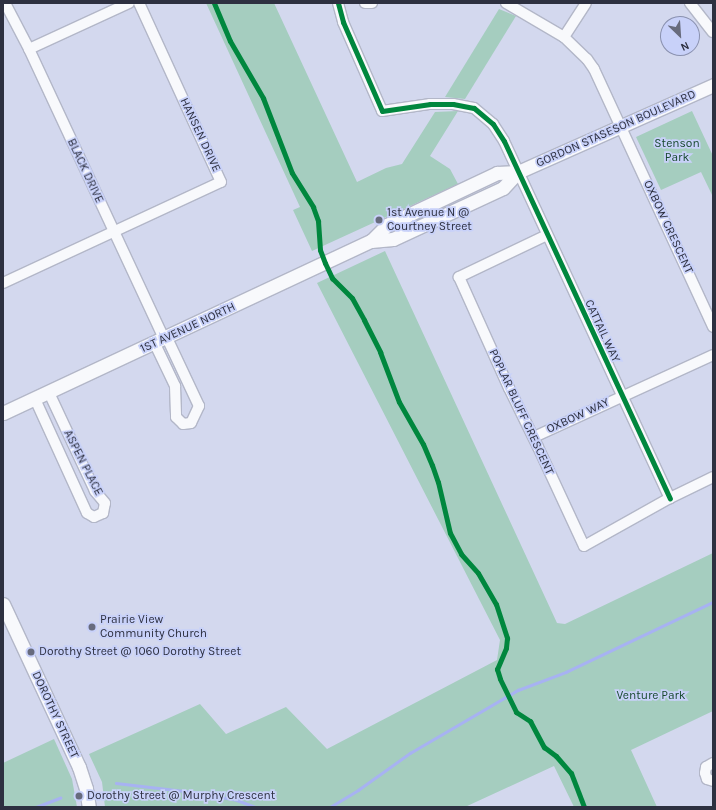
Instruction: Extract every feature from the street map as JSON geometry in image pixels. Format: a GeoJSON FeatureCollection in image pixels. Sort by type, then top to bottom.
{"type":"FeatureCollection","features":[{"type":"Feature","properties":{"kind":"street","name":"BLACK DRIVE"},"geometry":{"type":"LineString","coordinates":[[5,3],[29,49],[114,231],[162,340]]}},
{"type":"Feature","properties":{"kind":"street"},"geometry":{"type":"LineString","coordinates":[[29,49],[129,3]]}},
{"type":"Feature","properties":{"kind":"street","name":"HANSEN DRIVE"},"geometry":{"type":"LineString","coordinates":[[114,231],[221,182],[139,3]]}},
{"type":"Feature","properties":{"kind":"street","name":"CATTAIL WAY"},"geometry":{"type":"LineString","coordinates":[[338,3],[343,22],[382,111],[430,104],[453,104],[474,108],[493,124],[504,141],[670,498]]}},
{"type":"Feature","properties":{"kind":"street"},"geometry":{"type":"LineString","coordinates":[[365,3],[372,3]]}},
{"type":"Feature","properties":{"kind":"street","name":"OXBOW CRESCENT"},"geometry":{"type":"LineString","coordinates":[[506,3],[564,38],[587,59],[594,69],[713,327]]}},
{"type":"Feature","properties":{"kind":"street"},"geometry":{"type":"LineString","coordinates":[[564,38],[586,3]]}},
{"type":"Feature","properties":{"kind":"street"},"geometry":{"type":"LineString","coordinates":[[690,3],[713,32]]}},
{"type":"Feature","properties":{"kind":"street","name":"GORDON STASESON BOULEVARD"},"geometry":{"type":"LineString","coordinates":[[371,241],[392,239],[503,188],[518,172],[622,127],[713,85]]}},
{"type":"Feature","properties":{"kind":"street"},"geometry":{"type":"LineString","coordinates":[[3,283],[114,231]]}},
{"type":"Feature","properties":{"kind":"street","name":"POPLAR BLUFF CRESCENT"},"geometry":{"type":"LineString","coordinates":[[547,235],[459,277],[509,388],[534,437],[584,546],[670,498]]}},
{"type":"Feature","properties":{"kind":"street","name":"1ST AVENUE NORTH"},"geometry":{"type":"LineString","coordinates":[[3,413],[49,393],[371,241]]}},
{"type":"Feature","properties":{"kind":"street"},"geometry":{"type":"LineString","coordinates":[[162,340],[199,406],[191,423],[183,424],[176,417],[175,386],[162,340]]}},
{"type":"Feature","properties":{"kind":"street"},"geometry":{"type":"LineString","coordinates":[[622,396],[713,355]]}},
{"type":"Feature","properties":{"kind":"street","name":"ASPEN PLACE"},"geometry":{"type":"LineString","coordinates":[[35,399],[88,513],[94,517],[103,513],[104,504],[95,491],[49,393]]}},
{"type":"Feature","properties":{"kind":"street","name":"OXBOW WAY"},"geometry":{"type":"LineString","coordinates":[[534,437],[622,396]]}},
{"type":"Feature","properties":{"kind":"street"},"geometry":{"type":"LineString","coordinates":[[670,498],[713,477]]}},
{"type":"Feature","properties":{"kind":"street","name":"DOROTHY STREET"},"geometry":{"type":"LineString","coordinates":[[3,604],[79,767],[86,789],[89,807]]}},
{"type":"Feature","properties":{"kind":"street"},"geometry":{"type":"LineString","coordinates":[[713,763],[706,766],[704,773],[707,779],[713,781]]}},
{"type":"Feature","properties":{"kind":"green space"},"geometry":{"type":"Polygon","coordinates":[[[206,3],[274,3],[357,182],[386,168],[402,164],[435,112],[458,111],[430,156],[450,169],[458,184],[312,251],[293,210],[300,207],[206,3]]]}},
{"type":"Feature","properties":{"kind":"green space"},"geometry":{"type":"Polygon","coordinates":[[[499,9],[516,16],[465,99],[445,97],[499,9]]]}},
{"type":"Feature","properties":{"kind":"green space","name":"Stenson Park"},"geometry":{"type":"Polygon","coordinates":[[[692,111],[713,156],[713,197],[701,172],[661,190],[636,137],[692,111]]]}},
{"type":"Feature","properties":{"kind":"green space","name":"Venture Park"},"geometry":{"type":"Polygon","coordinates":[[[385,251],[557,623],[565,624],[713,553],[713,711],[631,750],[657,807],[574,807],[554,766],[465,807],[105,807],[102,782],[89,754],[200,704],[226,734],[286,707],[327,749],[497,660],[500,640],[317,283],[385,251]]]}},
{"type":"Feature","properties":{"kind":"green space"},"geometry":{"type":"Polygon","coordinates":[[[54,739],[72,779],[77,807],[3,807],[3,763],[54,739]]]}},
{"type":"Feature","properties":{"kind":"waterway"},"geometry":{"type":"LineString","coordinates":[[330,807],[358,790],[410,753],[518,690],[566,672],[713,602]]}},
{"type":"Feature","properties":{"kind":"waterway"},"geometry":{"type":"LineString","coordinates":[[116,783],[194,792],[237,800],[255,807]]}},
{"type":"Feature","properties":{"kind":"waterway"},"geometry":{"type":"LineString","coordinates":[[36,807],[60,798]]}},
{"type":"Feature","properties":{"kind":"cycle path"},"geometry":{"type":"LineString","coordinates":[[214,3],[230,41],[263,98],[292,173],[313,207],[318,221],[320,250],[332,278],[352,298],[380,352],[399,402],[423,444],[438,482],[450,533],[461,554],[478,573],[496,604],[507,638],[506,648],[497,669],[500,679],[516,712],[530,721],[544,747],[556,756],[571,773],[584,807]]}},
{"type":"Feature","properties":{"kind":"cycle path"},"geometry":{"type":"LineString","coordinates":[[338,3],[343,22],[382,111],[430,104],[453,104],[474,108],[493,124],[504,141],[670,498]]}},
{"type":"Feature","properties":{"kind":"place","name":"1st Avenue N @ Courtney Street"},"geometry":{"type":"Point","coordinates":[379,220]}},
{"type":"Feature","properties":{"kind":"place","name":"Prairie View Community Church"},"geometry":{"type":"Point","coordinates":[92,627]}},
{"type":"Feature","properties":{"kind":"place","name":"Dorothy Street @ 1060 Dorothy Street"},"geometry":{"type":"Point","coordinates":[31,652]}},
{"type":"Feature","properties":{"kind":"place","name":"Dorothy Street @ Murphy Crescent"},"geometry":{"type":"Point","coordinates":[79,796]}}]}
